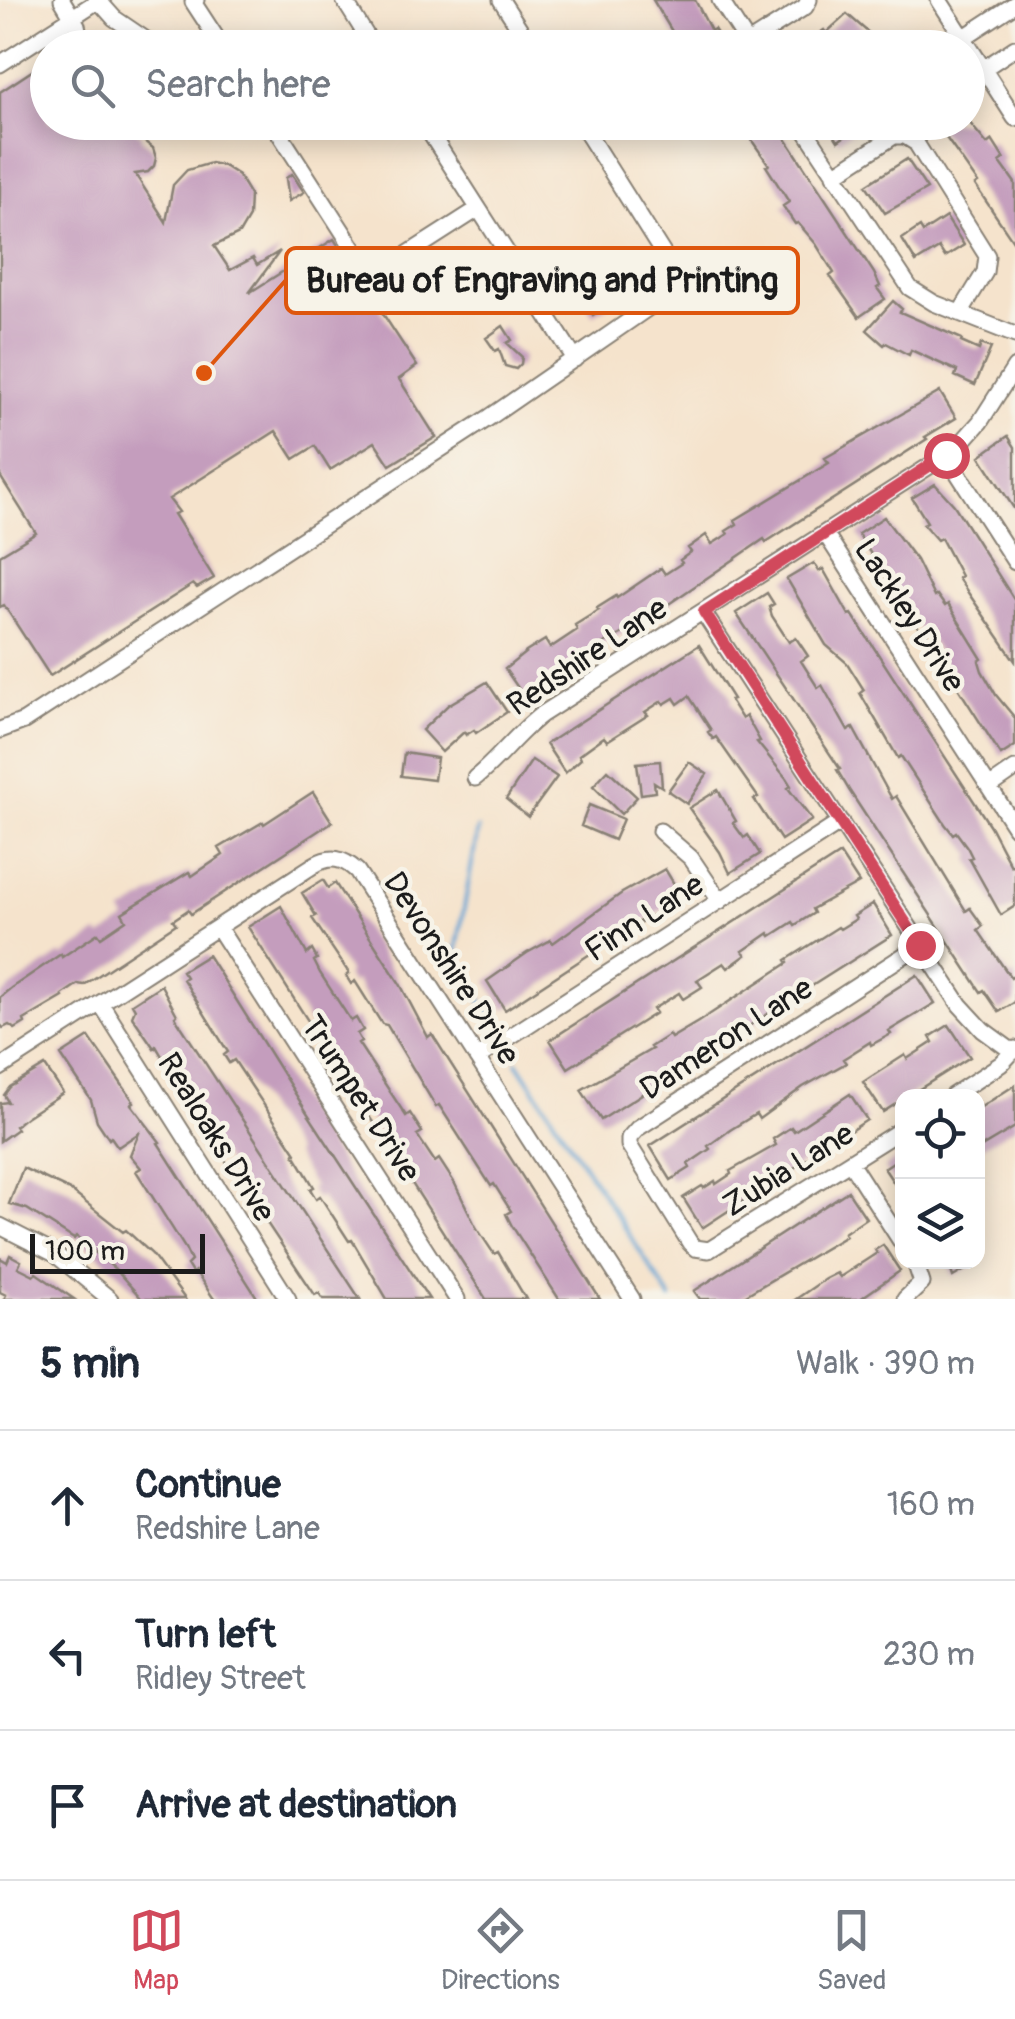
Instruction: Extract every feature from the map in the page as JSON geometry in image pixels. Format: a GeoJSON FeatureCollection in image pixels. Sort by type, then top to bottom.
{"type":"FeatureCollection","features":[{"type":"Feature","properties":{"kind":"street"},"geometry":{"type":"LineString","coordinates":[[62,0],[76,30]]}},
{"type":"Feature","properties":{"kind":"street"},"geometry":{"type":"LineString","coordinates":[[52,30],[98,0],[132,30]]}},
{"type":"Feature","properties":{"kind":"street"},"geometry":{"type":"LineString","coordinates":[[196,0],[193,2],[211,30]]}},
{"type":"Feature","properties":{"kind":"street"},"geometry":{"type":"LineString","coordinates":[[344,0],[363,30]]}},
{"type":"Feature","properties":{"kind":"street"},"geometry":{"type":"LineString","coordinates":[[501,0],[520,30]]}},
{"type":"Feature","properties":{"kind":"street"},"geometry":{"type":"LineString","coordinates":[[720,0],[740,30]]}},
{"type":"Feature","properties":{"kind":"street"},"geometry":{"type":"LineString","coordinates":[[772,30],[810,0]]}},
{"type":"Feature","properties":{"kind":"street"},"geometry":{"type":"LineString","coordinates":[[939,0],[958,30]]}},
{"type":"Feature","properties":{"kind":"street"},"geometry":{"type":"LineString","coordinates":[[975,30],[1015,4]]}},
{"type":"Feature","properties":{"kind":"street"},"geometry":{"type":"LineString","coordinates":[[0,64],[30,44]]}},
{"type":"Feature","properties":{"kind":"street"},"geometry":{"type":"LineString","coordinates":[[985,67],[1015,48]]}},
{"type":"Feature","properties":{"kind":"street"},"geometry":{"type":"LineString","coordinates":[[985,71],[1015,118]]}},
{"type":"Feature","properties":{"kind":"street"},"geometry":{"type":"LineString","coordinates":[[284,140],[372,277],[478,208]]}},
{"type":"Feature","properties":{"kind":"street"},"geometry":{"type":"LineString","coordinates":[[435,140],[575,359]]}},
{"type":"Feature","properties":{"kind":"street"},"geometry":{"type":"LineString","coordinates":[[0,730],[24,721],[658,302],[668,286],[664,252],[592,140]]}},
{"type":"Feature","properties":{"kind":"street"},"geometry":{"type":"LineString","coordinates":[[812,140],[910,288],[920,296],[1015,335]]}},
{"type":"Feature","properties":{"kind":"street"},"geometry":{"type":"LineString","coordinates":[[834,175],[888,140]]}},
{"type":"Feature","properties":{"kind":"street"},"geometry":{"type":"LineString","coordinates":[[911,140],[987,256],[985,272],[960,313]]}},
{"type":"Feature","properties":{"kind":"street","name":"Redshire Lane"},"geometry":{"type":"LineString","coordinates":[[475,778],[498,758],[516,734],[541,715],[946,455],[972,433],[1015,367]]}},
{"type":"Feature","properties":{"kind":"street"},"geometry":{"type":"LineString","coordinates":[[946,455],[1015,562]]}},
{"type":"Feature","properties":{"kind":"street","name":"Lackley Drive"},"geometry":{"type":"LineString","coordinates":[[825,533],[1015,826]]}},
{"type":"Feature","properties":{"kind":"street"},"geometry":{"type":"LineString","coordinates":[[704,612],[970,1019],[1014,1050],[963,1089]]}},
{"type":"Feature","properties":{"kind":"street"},"geometry":{"type":"LineString","coordinates":[[988,787],[1015,769]]}},
{"type":"Feature","properties":{"kind":"street","name":"Finn Lane"},"geometry":{"type":"LineString","coordinates":[[478,1058],[841,822]]}},
{"type":"Feature","properties":{"kind":"street"},"geometry":{"type":"LineString","coordinates":[[660,831],[692,858],[720,902]]}},
{"type":"Feature","properties":{"kind":"street","name":"Devonshire Drive"},"geometry":{"type":"LineString","coordinates":[[0,1068],[324,860],[341,860],[357,872],[632,1299]]}},
{"type":"Feature","properties":{"kind":"street","name":"Trumpet Drive"},"geometry":{"type":"LineString","coordinates":[[218,926],[457,1299]]}},
{"type":"Feature","properties":{"kind":"street","name":"Dameron Lane"},"geometry":{"type":"LineString","coordinates":[[702,1251],[690,1242],[630,1151],[629,1138],[633,1132],[920,945]]}},
{"type":"Feature","properties":{"kind":"street","name":"Realoaks Drive"},"geometry":{"type":"LineString","coordinates":[[101,1004],[288,1299]]}},
{"type":"Feature","properties":{"kind":"street","name":"Zubia Lane"},"geometry":{"type":"LineString","coordinates":[[702,1251],[718,1246],[895,1133]]}},
{"type":"Feature","properties":{"kind":"street"},"geometry":{"type":"LineString","coordinates":[[850,1162],[895,1231]]}},
{"type":"Feature","properties":{"kind":"street"},"geometry":{"type":"LineString","coordinates":[[0,1226],[55,1254],[110,1299]]}},
{"type":"Feature","properties":{"kind":"street"},"geometry":{"type":"LineString","coordinates":[[905,1299],[922,1283],[917,1269]]}},
{"type":"Feature","properties":{"kind":"building"},"geometry":{"type":"Polygon","coordinates":[[[653,0],[695,0],[710,30],[671,30],[653,0]]]}},
{"type":"Feature","properties":{"kind":"building"},"geometry":{"type":"Polygon","coordinates":[[[847,14],[866,30],[829,30],[847,14]]]}},
{"type":"Feature","properties":{"kind":"building"},"geometry":{"type":"Polygon","coordinates":[[[30,72],[30,140],[143,140],[153,148],[154,166],[148,172],[135,174],[166,222],[173,185],[187,170],[211,163],[238,175],[250,195],[249,217],[239,234],[214,246],[230,270],[253,258],[257,265],[280,251],[249,293],[334,239],[417,366],[399,379],[436,437],[390,465],[375,442],[330,470],[315,446],[294,459],[276,431],[169,499],[179,512],[174,514],[214,578],[197,588],[193,584],[50,676],[4,605],[0,607],[0,555],[36,533],[0,476],[0,92],[30,72]]]}},
{"type":"Feature","properties":{"kind":"building"},"geometry":{"type":"Polygon","coordinates":[[[752,140],[787,140],[874,273],[880,286],[877,288],[885,299],[859,317],[830,276],[834,273],[816,244],[783,206],[789,202],[766,166],[769,165],[752,140]]]}},
{"type":"Feature","properties":{"kind":"building"},"geometry":{"type":"Polygon","coordinates":[[[948,140],[984,140],[987,144],[992,140],[1004,159],[1000,162],[1015,183],[1015,244],[975,185],[978,183],[948,140]]]}},
{"type":"Feature","properties":{"kind":"building"},"geometry":{"type":"Polygon","coordinates":[[[907,159],[927,189],[885,213],[866,185],[907,159]]]}},
{"type":"Feature","properties":{"kind":"building"},"geometry":{"type":"Polygon","coordinates":[[[292,174],[304,192],[289,201],[286,178],[292,174]]]}},
{"type":"Feature","properties":{"kind":"building"},"geometry":{"type":"Polygon","coordinates":[[[946,217],[964,245],[945,257],[939,248],[916,262],[902,239],[920,227],[923,232],[946,217]]]}},
{"type":"Feature","properties":{"kind":"building"},"geometry":{"type":"Polygon","coordinates":[[[611,265],[628,292],[593,315],[576,288],[611,265]]]}},
{"type":"Feature","properties":{"kind":"building"},"geometry":{"type":"Polygon","coordinates":[[[893,301],[902,309],[900,312],[962,339],[961,342],[979,350],[981,344],[991,348],[975,385],[955,376],[957,371],[911,350],[909,355],[884,345],[867,330],[893,301]]]}},
{"type":"Feature","properties":{"kind":"building"},"geometry":{"type":"Polygon","coordinates":[[[503,326],[512,340],[507,343],[522,357],[516,369],[505,366],[499,349],[495,351],[486,338],[503,326]]]}},
{"type":"Feature","properties":{"kind":"building"},"geometry":{"type":"Polygon","coordinates":[[[940,392],[956,418],[766,542],[764,539],[635,627],[598,646],[599,649],[553,676],[555,679],[532,696],[529,691],[523,695],[505,669],[545,640],[550,648],[577,630],[575,625],[597,608],[661,568],[665,574],[682,563],[680,560],[691,552],[688,548],[706,535],[712,544],[728,534],[726,531],[737,524],[735,520],[829,463],[825,458],[940,392]]]}},
{"type":"Feature","properties":{"kind":"building"},"geometry":{"type":"Polygon","coordinates":[[[1008,436],[1015,447],[1015,510],[980,456],[1008,436]]]}},
{"type":"Feature","properties":{"kind":"building"},"geometry":{"type":"Polygon","coordinates":[[[935,484],[954,505],[1015,601],[1015,661],[958,578],[961,576],[941,538],[937,540],[923,524],[927,522],[912,498],[935,484]]]}},
{"type":"Feature","properties":{"kind":"building"},"geometry":{"type":"Polygon","coordinates":[[[884,517],[916,560],[934,597],[937,595],[945,606],[948,604],[982,659],[982,671],[996,695],[1015,718],[1015,746],[1001,755],[939,653],[926,633],[923,635],[858,534],[884,517]]]}},
{"type":"Feature","properties":{"kind":"building"},"geometry":{"type":"Polygon","coordinates":[[[814,563],[819,571],[823,569],[849,615],[852,614],[990,826],[1011,866],[1015,864],[1015,906],[1001,915],[969,858],[972,857],[967,847],[945,824],[901,756],[898,758],[860,693],[864,690],[847,663],[826,645],[787,579],[814,563]]]}},
{"type":"Feature","properties":{"kind":"building"},"geometry":{"type":"Polygon","coordinates":[[[767,593],[774,604],[769,607],[772,616],[789,642],[796,638],[808,656],[801,661],[818,688],[822,685],[848,731],[853,728],[892,799],[896,796],[966,911],[970,908],[983,926],[978,930],[1011,978],[1015,975],[1015,1002],[999,1012],[984,990],[981,992],[736,613],[767,593]]]}},
{"type":"Feature","properties":{"kind":"building"},"geometry":{"type":"Polygon","coordinates":[[[699,645],[742,719],[746,716],[760,741],[757,742],[812,820],[781,840],[754,799],[758,797],[716,737],[713,739],[708,732],[711,730],[689,696],[678,704],[674,698],[664,704],[662,701],[645,712],[648,715],[607,741],[604,737],[579,755],[581,759],[565,773],[546,744],[699,645]]]}},
{"type":"Feature","properties":{"kind":"building"},"geometry":{"type":"Polygon","coordinates":[[[487,682],[507,712],[476,733],[464,732],[442,752],[422,730],[448,705],[487,682]]]}},
{"type":"Feature","properties":{"kind":"building"},"geometry":{"type":"Polygon","coordinates":[[[404,753],[437,758],[434,780],[401,776],[404,753]]]}},
{"type":"Feature","properties":{"kind":"building"},"geometry":{"type":"Polygon","coordinates":[[[532,760],[557,777],[528,817],[506,799],[532,760]]]}},
{"type":"Feature","properties":{"kind":"building"},"geometry":{"type":"Polygon","coordinates":[[[660,761],[662,787],[654,782],[655,792],[641,794],[637,763],[660,761]]]}},
{"type":"Feature","properties":{"kind":"building"},"geometry":{"type":"Polygon","coordinates":[[[689,762],[707,774],[687,804],[668,791],[689,762]]]}},
{"type":"Feature","properties":{"kind":"building"},"geometry":{"type":"Polygon","coordinates":[[[608,770],[637,797],[621,814],[593,786],[608,770]]]}},
{"type":"Feature","properties":{"kind":"building"},"geometry":{"type":"Polygon","coordinates":[[[718,790],[736,821],[733,823],[744,838],[748,835],[760,854],[730,873],[689,808],[718,790]]]}},
{"type":"Feature","properties":{"kind":"building"},"geometry":{"type":"Polygon","coordinates":[[[313,792],[332,822],[191,914],[188,910],[173,920],[176,924],[84,985],[78,984],[24,1020],[25,1023],[15,1029],[9,1025],[3,1028],[0,997],[11,988],[98,933],[101,937],[126,920],[122,913],[189,872],[192,876],[223,855],[219,848],[313,792]]]}},
{"type":"Feature","properties":{"kind":"building"},"geometry":{"type":"Polygon","coordinates":[[[589,805],[623,819],[614,840],[581,826],[589,805]]]}},
{"type":"Feature","properties":{"kind":"building"},"geometry":{"type":"Polygon","coordinates":[[[840,854],[859,883],[812,909],[814,913],[795,925],[793,922],[771,936],[769,933],[743,951],[746,955],[728,968],[724,963],[697,980],[702,987],[683,999],[679,993],[653,1009],[656,1013],[568,1068],[550,1040],[840,854]]]}},
{"type":"Feature","properties":{"kind":"building"},"geometry":{"type":"Polygon","coordinates":[[[665,869],[682,897],[505,1010],[487,981],[665,869]]]}},
{"type":"Feature","properties":{"kind":"building"},"geometry":{"type":"Polygon","coordinates":[[[323,880],[328,888],[335,883],[400,984],[428,1037],[432,1034],[600,1299],[559,1299],[512,1226],[506,1214],[511,1211],[494,1184],[491,1186],[439,1105],[436,1107],[387,1025],[382,1024],[355,981],[351,984],[346,976],[349,973],[312,918],[316,916],[302,893],[323,880]]]}},
{"type":"Feature","properties":{"kind":"building"},"geometry":{"type":"Polygon","coordinates":[[[873,904],[892,935],[601,1120],[581,1090],[669,1035],[671,1038],[698,1022],[873,904]]]}},
{"type":"Feature","properties":{"kind":"building"},"geometry":{"type":"Polygon","coordinates":[[[281,906],[307,954],[312,950],[320,973],[351,1021],[356,1018],[363,1030],[357,1034],[361,1041],[358,1043],[406,1116],[410,1113],[422,1132],[417,1135],[435,1162],[439,1159],[476,1227],[494,1254],[498,1252],[526,1299],[486,1299],[248,927],[281,906]]]}},
{"type":"Feature","properties":{"kind":"building"},"geometry":{"type":"Polygon","coordinates":[[[208,955],[429,1299],[387,1299],[352,1240],[349,1241],[320,1196],[316,1199],[296,1153],[234,1060],[229,1063],[224,1055],[228,1052],[183,979],[186,977],[182,971],[208,955]]]}},
{"type":"Feature","properties":{"kind":"building"},"geometry":{"type":"Polygon","coordinates":[[[917,975],[935,1003],[889,1031],[891,1034],[843,1059],[846,1063],[803,1087],[759,1119],[756,1114],[730,1130],[688,1164],[690,1168],[671,1180],[650,1146],[917,975]]]}},
{"type":"Feature","properties":{"kind":"building"},"geometry":{"type":"Polygon","coordinates":[[[161,985],[175,1017],[360,1299],[323,1299],[319,1293],[315,1295],[211,1139],[156,1046],[132,1016],[132,1004],[161,985]]]}},
{"type":"Feature","properties":{"kind":"building"},"geometry":{"type":"Polygon","coordinates":[[[949,1025],[970,1057],[919,1089],[895,1089],[895,1104],[883,1112],[863,1082],[933,1042],[930,1037],[949,1025]]]}},
{"type":"Feature","properties":{"kind":"building"},"geometry":{"type":"Polygon","coordinates":[[[89,1037],[258,1299],[214,1299],[195,1271],[192,1273],[185,1248],[136,1171],[141,1168],[130,1155],[139,1133],[118,1147],[109,1139],[97,1121],[91,1100],[61,1055],[89,1037]]]}},
{"type":"Feature","properties":{"kind":"building"},"geometry":{"type":"Polygon","coordinates":[[[45,1066],[63,1093],[26,1117],[0,1141],[0,1103],[8,1102],[4,1095],[10,1087],[45,1066]]]}},
{"type":"Feature","properties":{"kind":"building"},"geometry":{"type":"Polygon","coordinates":[[[1015,1085],[1015,1127],[985,1145],[985,1104],[1015,1085]]]}},
{"type":"Feature","properties":{"kind":"building"},"geometry":{"type":"Polygon","coordinates":[[[850,1094],[867,1120],[702,1228],[683,1198],[702,1186],[715,1181],[716,1184],[730,1171],[776,1145],[773,1139],[791,1127],[794,1131],[850,1094]]]}},
{"type":"Feature","properties":{"kind":"building"},"geometry":{"type":"Polygon","coordinates":[[[895,1161],[895,1184],[884,1168],[895,1161]]]}},
{"type":"Feature","properties":{"kind":"building"},"geometry":{"type":"Polygon","coordinates":[[[23,1168],[70,1190],[123,1232],[126,1230],[152,1254],[185,1299],[142,1299],[115,1269],[76,1236],[74,1239],[27,1209],[9,1204],[23,1168]]]}},
{"type":"Feature","properties":{"kind":"building"},"geometry":{"type":"Polygon","coordinates":[[[848,1191],[866,1218],[844,1233],[846,1236],[739,1299],[700,1299],[694,1291],[848,1191]]]}},
{"type":"Feature","properties":{"kind":"building"},"geometry":{"type":"Polygon","coordinates":[[[883,1245],[895,1269],[900,1271],[860,1299],[796,1299],[837,1273],[840,1277],[877,1253],[875,1250],[883,1245]]]}},
{"type":"Feature","properties":{"kind":"building"},"geometry":{"type":"Polygon","coordinates":[[[10,1255],[21,1261],[18,1267],[36,1273],[74,1299],[4,1299],[6,1295],[0,1292],[0,1258],[7,1262],[10,1255]]]}},
{"type":"Feature","properties":{"kind":"building"},"geometry":{"type":"Polygon","coordinates":[[[950,1269],[967,1269],[953,1277],[950,1269]]]}},
{"type":"Feature","properties":{"kind":"waterway"},"geometry":{"type":"LineString","coordinates":[[478,829],[456,953],[493,1023]]}},
{"type":"Feature","properties":{"kind":"waterway"},"geometry":{"type":"LineString","coordinates":[[517,1062],[671,1299]]}},
{"type":"Feature","properties":{"kind":"place","name":"Bureau of Engraving and Printing"},"geometry":{"type":"Point","coordinates":[204,373]}},
{"type":"Feature","properties":{"kind":"route"},"geometry":{"type":"LineString","coordinates":[[920,945],[704,612],[946,455]]}}]}
